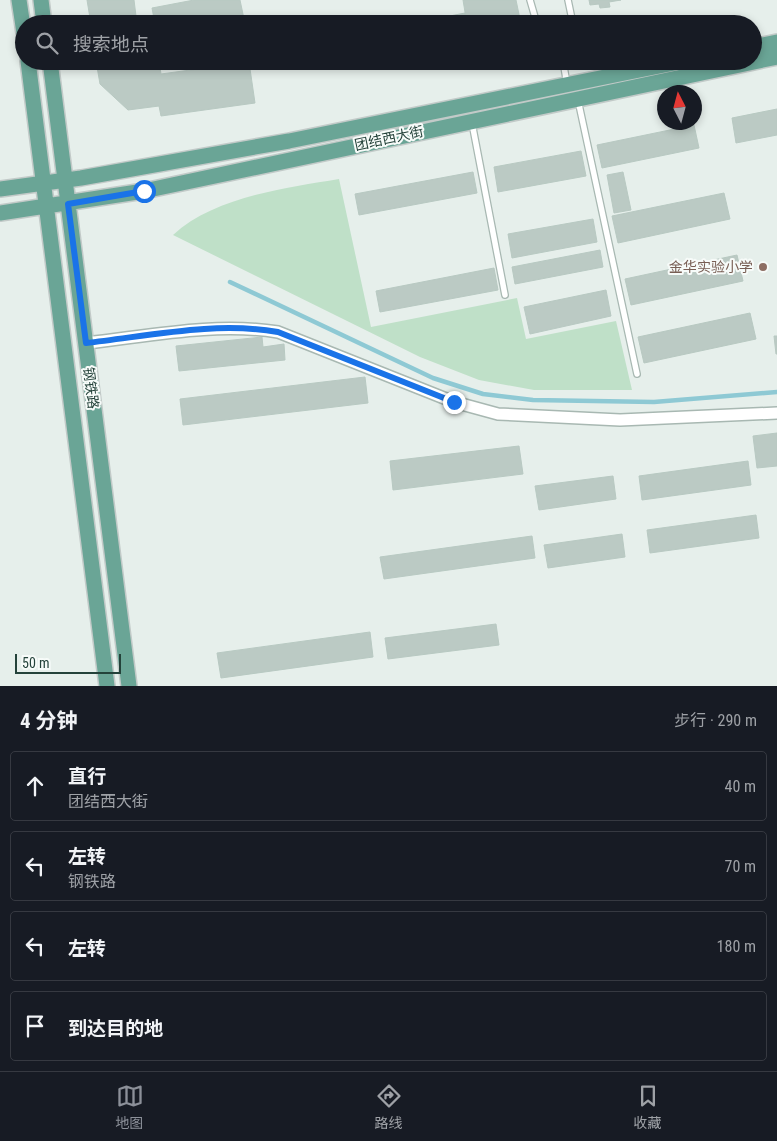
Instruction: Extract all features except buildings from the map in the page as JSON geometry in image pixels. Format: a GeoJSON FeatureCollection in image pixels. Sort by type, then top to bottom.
{"type":"FeatureCollection","features":[{"type":"Feature","properties":{"kind":"main road"},"geometry":{"type":"LineString","coordinates":[[19,0],[21,15]]}},
{"type":"Feature","properties":{"kind":"main road"},"geometry":{"type":"LineString","coordinates":[[41,0],[43,15]]}},
{"type":"Feature","properties":{"kind":"main road"},"geometry":{"type":"LineString","coordinates":[[762,45],[777,42]]}},
{"type":"Feature","properties":{"kind":"main road","name":"团结西大街"},"geometry":{"type":"LineString","coordinates":[[762,60],[777,57]]}},
{"type":"Feature","properties":{"kind":"main road","name":"钢铁路"},"geometry":{"type":"LineString","coordinates":[[29,70],[107,686]]}},
{"type":"Feature","properties":{"kind":"main road","name":"钢铁路"},"geometry":{"type":"LineString","coordinates":[[51,70],[129,686]]}},
{"type":"Feature","properties":{"kind":"main road","name":"团结西大街"},"geometry":{"type":"LineString","coordinates":[[0,189],[44,184],[289,141],[640,70]]}},
{"type":"Feature","properties":{"kind":"main road","name":"团结西大街"},"geometry":{"type":"LineString","coordinates":[[0,213],[46,208],[144,191],[714,70]]}},
{"type":"Feature","properties":{"kind":"street"},"geometry":{"type":"LineString","coordinates":[[86,343],[224,328],[250,327],[278,332],[454,402],[498,414],[620,420],[777,413]]}},
{"type":"Feature","properties":{"kind":"lane"},"geometry":{"type":"LineString","coordinates":[[530,0],[534,15]]}},
{"type":"Feature","properties":{"kind":"lane"},"geometry":{"type":"LineString","coordinates":[[568,0],[571,15]]}},
{"type":"Feature","properties":{"kind":"lane"},"geometry":{"type":"LineString","coordinates":[[564,70],[567,85]]}},
{"type":"Feature","properties":{"kind":"lane"},"geometry":{"type":"LineString","coordinates":[[578,98],[637,374]]}},
{"type":"Feature","properties":{"kind":"lane"},"geometry":{"type":"LineString","coordinates":[[472,120],[505,295]]}},
{"type":"Feature","properties":{"kind":"green space"},"geometry":{"type":"Polygon","coordinates":[[[339,179],[371,327],[517,298],[526,339],[616,321],[632,390],[534,390],[479,380],[420,357],[173,235],[209,211],[229,203],[296,186],[339,179]]]}},
{"type":"Feature","properties":{"kind":"waterway"},"geometry":{"type":"LineString","coordinates":[[230,282],[433,378],[483,394],[533,400],[654,402],[777,392]]}},
{"type":"Feature","properties":{"kind":"place","name":"金华实验小学"},"geometry":{"type":"Point","coordinates":[763,267]}},
{"type":"Feature","properties":{"kind":"route"},"geometry":{"type":"LineString","coordinates":[[144,191],[68,204],[86,343],[224,328],[250,327],[278,332],[454,402]]}}]}
